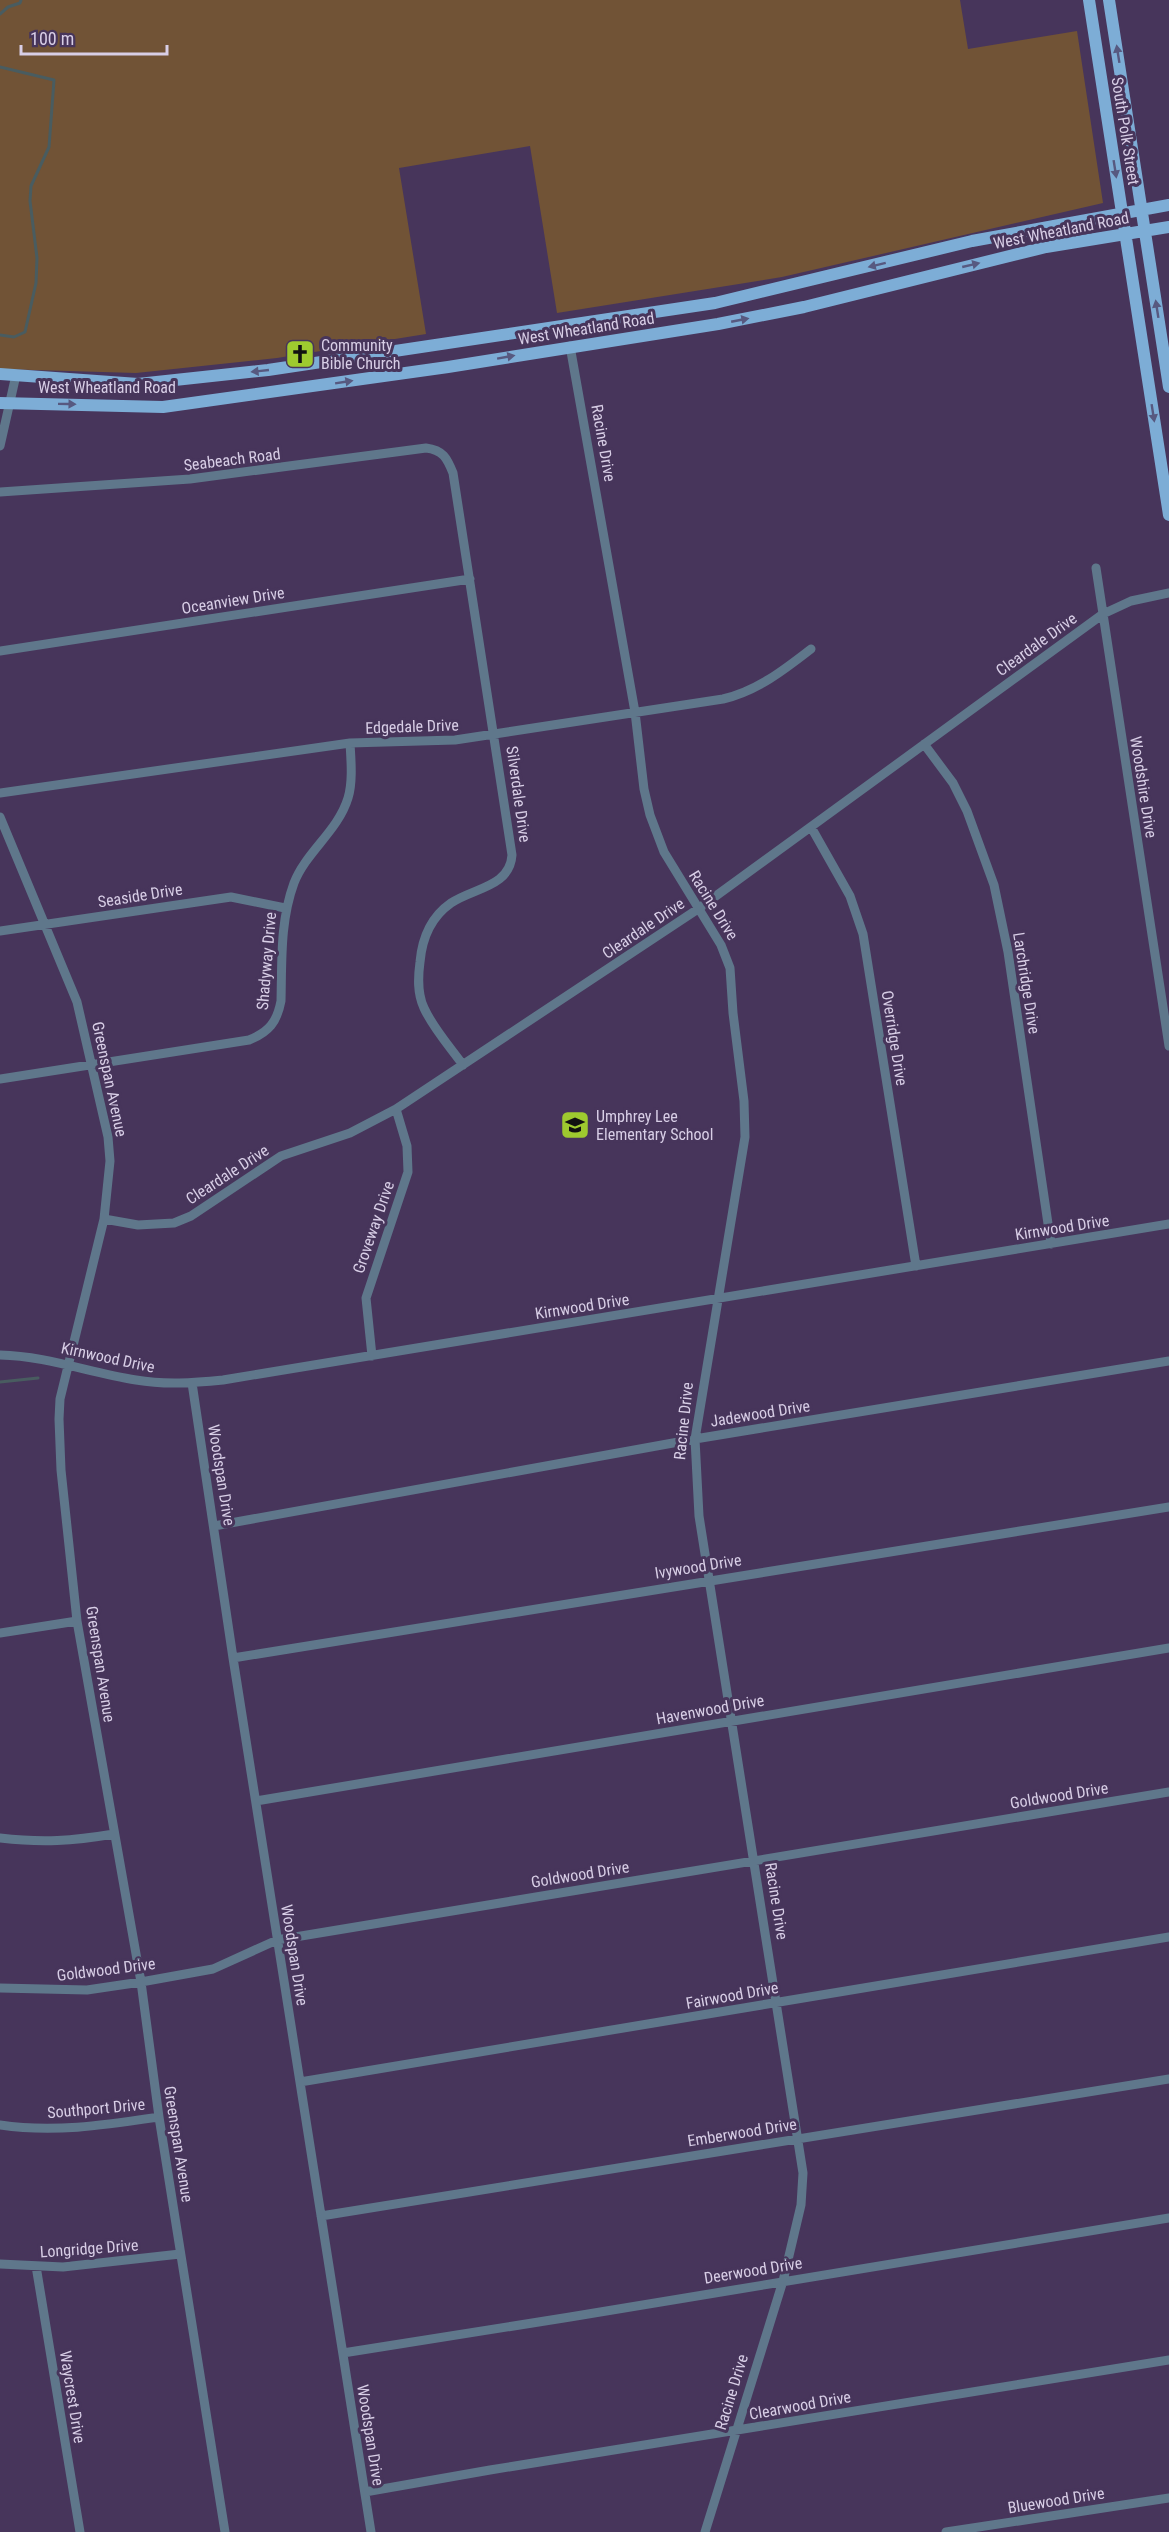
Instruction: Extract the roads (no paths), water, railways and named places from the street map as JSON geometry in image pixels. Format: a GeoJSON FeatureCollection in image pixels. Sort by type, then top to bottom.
{"type":"FeatureCollection","features":[{"type":"Feature","properties":{"kind":"main road","name":"South Polk Street"},"geometry":{"type":"LineString","coordinates":[[1089,0],[1122,213],[1163,442],[1169,515]]}},
{"type":"Feature","properties":{"kind":"main road","name":"South Polk Street"},"geometry":{"type":"LineString","coordinates":[[1109,0],[1169,387]]}},
{"type":"Feature","properties":{"kind":"main road","name":"West Wheatland Road"},"geometry":{"type":"LineString","coordinates":[[0,374],[138,384],[268,370],[715,303],[996,236],[1169,205]]}},
{"type":"Feature","properties":{"kind":"main road","name":"West Wheatland Road"},"geometry":{"type":"LineString","coordinates":[[4,403],[163,407],[448,367],[718,324],[808,306],[1047,248],[1169,227]]}},
{"type":"Feature","properties":{"kind":"main road"},"geometry":{"type":"LineString","coordinates":[[934,251],[938,273]]}},
{"type":"Feature","properties":{"kind":"main road"},"geometry":{"type":"LineString","coordinates":[[715,303],[718,324]]}},
{"type":"Feature","properties":{"kind":"main road","name":"Racine Drive"},"geometry":{"type":"LineString","coordinates":[[567,324],[570,346]]}},
{"type":"Feature","properties":{"kind":"main road"},"geometry":{"type":"LineString","coordinates":[[446,344],[448,367]]}},
{"type":"Feature","properties":{"kind":"street","name":"Racine Drive"},"geometry":{"type":"LineString","coordinates":[[570,346],[635,712],[644,789],[655,834],[672,868],[722,945],[730,968],[746,1119],[695,1439],[698,1506],[803,2173],[801,2205],[783,2281],[705,2532]]}},
{"type":"Feature","properties":{"kind":"street"},"geometry":{"type":"LineString","coordinates":[[0,446],[4,403],[16,375]]}},
{"type":"Feature","properties":{"kind":"street","name":"Seabeach Road"},"geometry":{"type":"LineString","coordinates":[[0,492],[249,473],[426,448],[441,452],[447,458],[453,472]]}},
{"type":"Feature","properties":{"kind":"street","name":"Silverdale Drive"},"geometry":{"type":"LineString","coordinates":[[453,472],[512,841],[512,866],[505,876],[451,902],[440,913],[423,941],[419,988],[425,1009],[463,1065]]}},
{"type":"Feature","properties":{"kind":"street","name":"Woodshire Drive"},"geometry":{"type":"LineString","coordinates":[[1096,568],[1169,1046]]}},
{"type":"Feature","properties":{"kind":"street","name":"Oceanview Drive"},"geometry":{"type":"LineString","coordinates":[[0,651],[470,579]]}},
{"type":"Feature","properties":{"kind":"street","name":"Cleardale Drive"},"geometry":{"type":"LineString","coordinates":[[104,1219],[138,1225],[158,1225],[191,1216],[281,1156],[350,1133],[396,1109],[698,909],[1103,614],[1131,601],[1169,593]]}},
{"type":"Feature","properties":{"kind":"street","name":"Edgedale Drive"},"geometry":{"type":"LineString","coordinates":[[0,793],[350,743],[455,740],[495,735],[736,696],[774,677],[811,650]]}},
{"type":"Feature","properties":{"kind":"street","name":"Shadyway Drive"},"geometry":{"type":"LineString","coordinates":[[0,1079],[249,1040],[273,1027],[279,1015],[281,1001],[285,908],[295,881],[308,858],[331,829],[348,798],[350,743]]}},
{"type":"Feature","properties":{"kind":"street","name":"Larchridge Drive"},"geometry":{"type":"LineString","coordinates":[[924,744],[953,783],[967,810],[994,885],[1008,952],[1051,1244]]}},
{"type":"Feature","properties":{"kind":"street","name":"Greenspan Avenue"},"geometry":{"type":"LineString","coordinates":[[0,817],[76,1002],[108,1137],[110,1161],[104,1219],[60,1399],[62,1470],[77,1621],[141,1982],[159,2117],[225,2532]]}},
{"type":"Feature","properties":{"kind":"street","name":"Overridge Drive"},"geometry":{"type":"LineString","coordinates":[[811,827],[850,896],[862,934],[916,1266]]}},
{"type":"Feature","properties":{"kind":"street","name":"Seaside Drive"},"geometry":{"type":"LineString","coordinates":[[0,931],[231,897],[285,908]]}},
{"type":"Feature","properties":{"kind":"street","name":"Groveway Drive"},"geometry":{"type":"LineString","coordinates":[[372,1356],[366,1298],[408,1172],[407,1146],[396,1109]]}},
{"type":"Feature","properties":{"kind":"street","name":"Kirnwood Drive"},"geometry":{"type":"LineString","coordinates":[[0,1355],[40,1358],[134,1380],[170,1384],[223,1380],[1169,1224]]}},
{"type":"Feature","properties":{"kind":"street","name":"Jadewood Drive"},"geometry":{"type":"LineString","coordinates":[[214,1526],[695,1439],[1169,1360]]}},
{"type":"Feature","properties":{"kind":"street","name":"Woodspan Drive"},"geometry":{"type":"LineString","coordinates":[[192,1383],[233,1658],[371,2532]]}},
{"type":"Feature","properties":{"kind":"street","name":"Ivywood Drive"},"geometry":{"type":"LineString","coordinates":[[233,1658],[1169,1507]]}},
{"type":"Feature","properties":{"kind":"street"},"geometry":{"type":"LineString","coordinates":[[0,1633],[77,1621]]}},
{"type":"Feature","properties":{"kind":"street","name":"Havenwood Drive"},"geometry":{"type":"LineString","coordinates":[[256,1801],[1169,1648]]}},
{"type":"Feature","properties":{"kind":"street","name":"Goldwood Drive"},"geometry":{"type":"LineString","coordinates":[[0,1988],[87,1990],[141,1982],[213,1969],[277,1940],[1169,1792]]}},
{"type":"Feature","properties":{"kind":"street"},"geometry":{"type":"LineString","coordinates":[[0,1838],[66,1842],[114,1834]]}},
{"type":"Feature","properties":{"kind":"street","name":"Fairwood Drive"},"geometry":{"type":"LineString","coordinates":[[300,2082],[1169,1937]]}},
{"type":"Feature","properties":{"kind":"street","name":"Emberwood Drive"},"geometry":{"type":"LineString","coordinates":[[321,2216],[1169,2079]]}},
{"type":"Feature","properties":{"kind":"street","name":"Southport Drive"},"geometry":{"type":"LineString","coordinates":[[0,2125],[31,2129],[73,2128],[159,2117]]}},
{"type":"Feature","properties":{"kind":"street","name":"Deerwood Drive"},"geometry":{"type":"LineString","coordinates":[[343,2353],[1169,2218]]}},
{"type":"Feature","properties":{"kind":"street","name":"Longridge Drive"},"geometry":{"type":"LineString","coordinates":[[0,2264],[36,2266],[123,2262],[180,2254]]}},
{"type":"Feature","properties":{"kind":"street","name":"Waycrest Drive"},"geometry":{"type":"LineString","coordinates":[[36,2266],[80,2532]]}},
{"type":"Feature","properties":{"kind":"street","name":"Clearwood Drive"},"geometry":{"type":"LineString","coordinates":[[365,2492],[735,2432],[954,2393],[1169,2360]]}},
{"type":"Feature","properties":{"kind":"street","name":"Bluewood Drive"},"geometry":{"type":"LineString","coordinates":[[946,2532],[1169,2498]]}},
{"type":"Feature","properties":{"kind":"waterway"},"geometry":{"type":"LineString","coordinates":[[0,14],[8,7],[20,3],[21,0]]}},
{"type":"Feature","properties":{"kind":"waterway"},"geometry":{"type":"LineString","coordinates":[[0,67],[54,80],[49,147],[31,186],[30,201],[37,258],[36,283],[25,332],[14,337],[0,335]]}},
{"type":"Feature","properties":{"kind":"waterway"},"geometry":{"type":"LineString","coordinates":[[0,1382],[38,1378]]}},
{"type":"Feature","properties":{"kind":"place","name":"Community Bible Church"},"geometry":{"type":"Point","coordinates":[300,354]}},
{"type":"Feature","properties":{"kind":"place","name":"Umphrey Lee Elementary School"},"geometry":{"type":"Point","coordinates":[575,1125]}}]}
